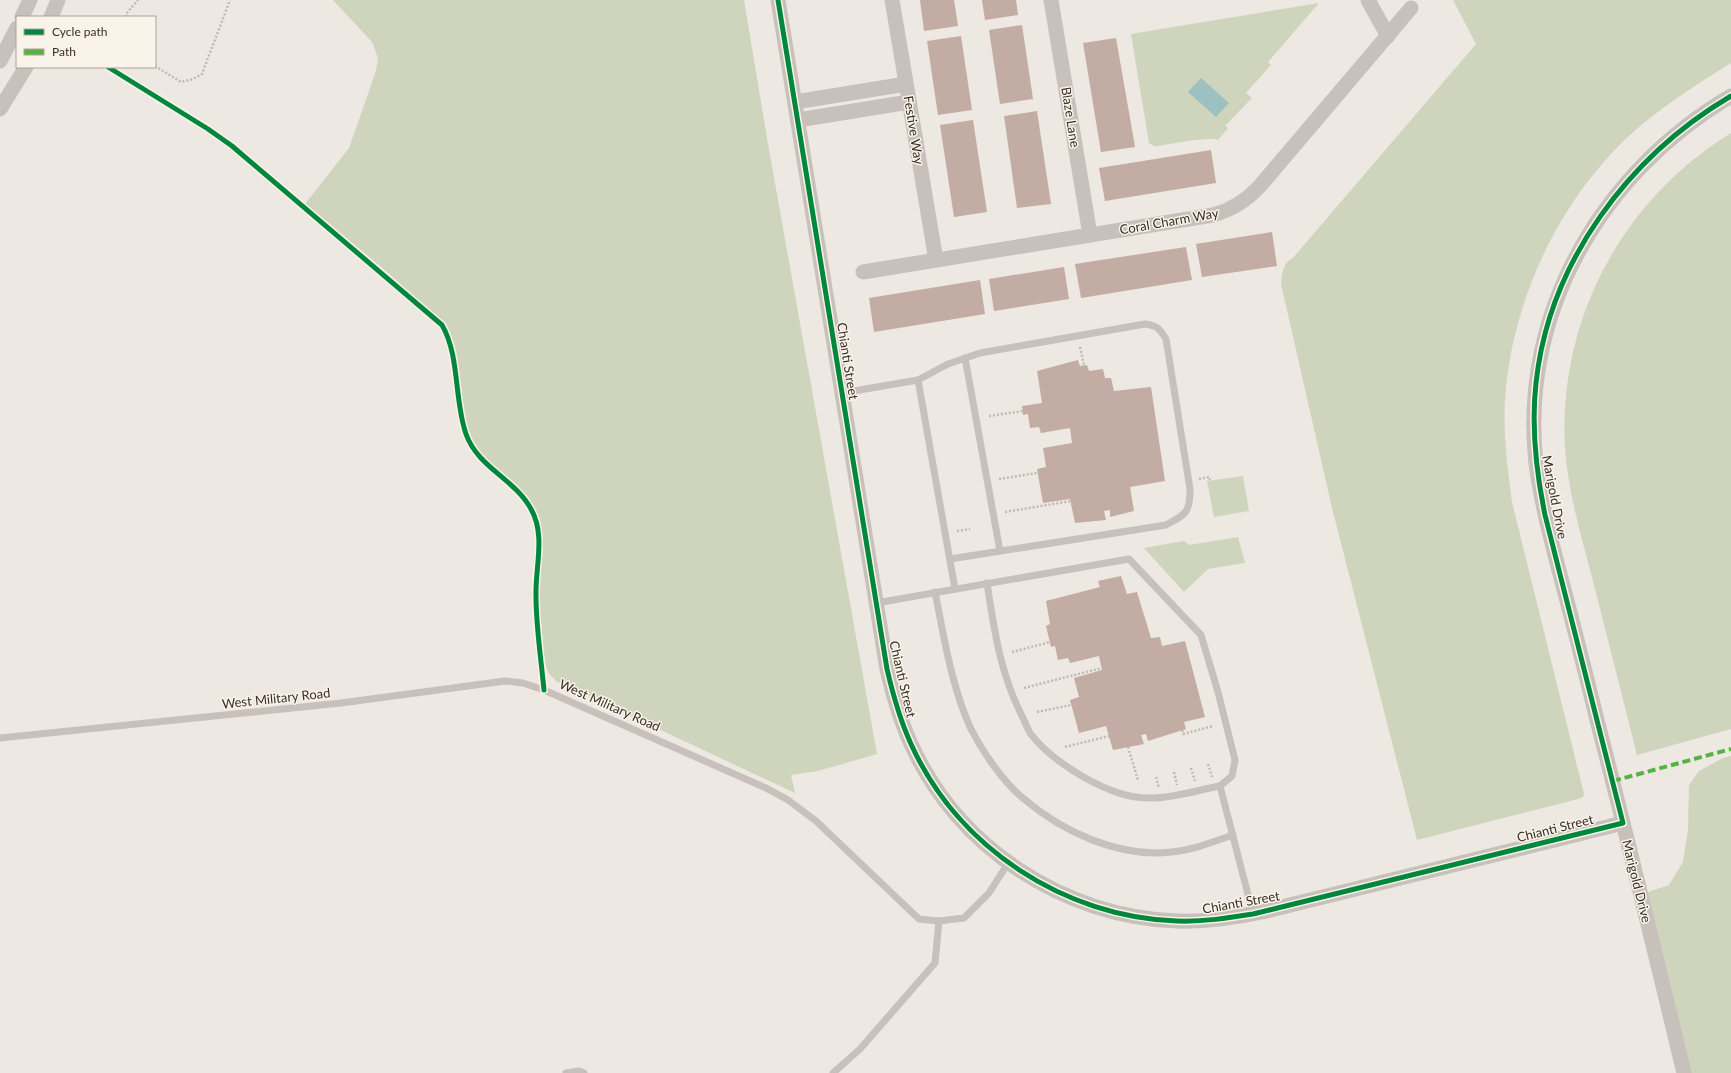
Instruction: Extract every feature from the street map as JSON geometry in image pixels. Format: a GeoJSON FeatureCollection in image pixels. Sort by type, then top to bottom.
{"type":"FeatureCollection","features":[{"type":"Feature","properties":{"kind":"street"},"geometry":{"type":"LineString","coordinates":[[22,16],[30,0]]}},
{"type":"Feature","properties":{"kind":"street"},"geometry":{"type":"LineString","coordinates":[[51,16],[58,0]]}},
{"type":"Feature","properties":{"kind":"street","name":"Chianti Street"},"geometry":{"type":"LineString","coordinates":[[778,0],[876,603],[893,695],[911,745],[930,779],[953,811],[979,838],[1008,863],[1029,877],[1062,894],[1098,908],[1122,914],[1150,919],[1178,921],[1206,920],[1253,914],[1623,823]]}},
{"type":"Feature","properties":{"kind":"street","name":"Festive Way"},"geometry":{"type":"LineString","coordinates":[[892,0],[936,260]]}},
{"type":"Feature","properties":{"kind":"street","name":"Blaze Lane"},"geometry":{"type":"LineString","coordinates":[[1051,0],[1090,235]]}},
{"type":"Feature","properties":{"kind":"street"},"geometry":{"type":"LineString","coordinates":[[1368,0],[1388,36]]}},
{"type":"Feature","properties":{"kind":"street","name":"Coral Charm Way"},"geometry":{"type":"LineString","coordinates":[[863,272],[1213,215],[1232,209],[1242,203],[1259,187],[1411,8]]}},
{"type":"Feature","properties":{"kind":"street"},"geometry":{"type":"LineString","coordinates":[[0,61],[16,30]]}},
{"type":"Feature","properties":{"kind":"street"},"geometry":{"type":"LineString","coordinates":[[0,109],[25,68]]}},
{"type":"Feature","properties":{"kind":"street"},"geometry":{"type":"LineString","coordinates":[[795,102],[906,84]]}},
{"type":"Feature","properties":{"kind":"street","name":"Marigold Drive"},"geometry":{"type":"LineString","coordinates":[[1684,1073],[1545,514],[1536,461],[1534,408],[1540,357],[1554,306],[1564,282],[1602,213],[1636,171],[1656,151],[1696,118],[1731,96]]}},
{"type":"Feature","properties":{"kind":"street"},"geometry":{"type":"LineString","coordinates":[[798,120],[909,102]]}},
{"type":"Feature","properties":{"kind":"lane"},"geometry":{"type":"LineString","coordinates":[[842,393],[918,380],[948,364],[980,353],[1145,324],[1155,326],[1160,329],[1166,339],[1190,489],[1190,504],[1184,515],[1166,525],[950,559]]}},
{"type":"Feature","properties":{"kind":"lane"},"geometry":{"type":"LineString","coordinates":[[965,358],[1000,551]]}},
{"type":"Feature","properties":{"kind":"lane"},"geometry":{"type":"LineString","coordinates":[[918,380],[955,589]]}},
{"type":"Feature","properties":{"kind":"lane"},"geometry":{"type":"LineString","coordinates":[[876,603],[987,583],[1129,559],[1201,635],[1218,692],[1234,760],[1232,776],[1220,786],[1170,797],[1150,799],[1129,797],[1105,789],[1072,771],[1048,752],[1030,733],[1013,699],[1004,673],[996,641],[987,583]]}},
{"type":"Feature","properties":{"kind":"lane"},"geometry":{"type":"LineString","coordinates":[[936,592],[946,650],[957,691],[970,727],[992,765],[1023,799],[1063,826],[1102,844],[1141,852],[1171,852],[1199,846],[1233,835]]}},
{"type":"Feature","properties":{"kind":"lane","name":"West Military Road"},"geometry":{"type":"LineString","coordinates":[[0,738],[341,703],[505,681],[523,682],[766,788],[782,797],[816,821],[919,919],[939,921],[964,918],[989,893],[1008,863]]}},
{"type":"Feature","properties":{"kind":"lane"},"geometry":{"type":"LineString","coordinates":[[1220,786],[1253,914]]}},
{"type":"Feature","properties":{"kind":"lane"},"geometry":{"type":"LineString","coordinates":[[833,1073],[860,1049],[935,963],[939,921]]}},
{"type":"Feature","properties":{"kind":"lane"},"geometry":{"type":"LineString","coordinates":[[566,1073],[579,1071],[584,1073]]}},
{"type":"Feature","properties":{"kind":"path"},"geometry":{"type":"LineString","coordinates":[[126,16],[138,0]]}},
{"type":"Feature","properties":{"kind":"path"},"geometry":{"type":"LineString","coordinates":[[156,67],[181,82],[193,79],[202,74],[230,0]]}},
{"type":"Feature","properties":{"kind":"path"},"geometry":{"type":"LineString","coordinates":[[1080,347],[1084,366]]}},
{"type":"Feature","properties":{"kind":"path"},"geometry":{"type":"LineString","coordinates":[[989,416],[1023,410]]}},
{"type":"Feature","properties":{"kind":"path"},"geometry":{"type":"LineString","coordinates":[[999,479],[1037,473]]}},
{"type":"Feature","properties":{"kind":"path"},"geometry":{"type":"LineString","coordinates":[[1198,479],[1209,477],[1210,480]]}},
{"type":"Feature","properties":{"kind":"path"},"geometry":{"type":"LineString","coordinates":[[1005,512],[1071,501]]}},
{"type":"Feature","properties":{"kind":"path"},"geometry":{"type":"LineString","coordinates":[[1012,652],[1050,642]]}},
{"type":"Feature","properties":{"kind":"path"},"geometry":{"type":"LineString","coordinates":[[1024,688],[1102,668]]}},
{"type":"Feature","properties":{"kind":"path"},"geometry":{"type":"LineString","coordinates":[[1037,712],[1071,705]]}},
{"type":"Feature","properties":{"kind":"path"},"geometry":{"type":"LineString","coordinates":[[1182,730],[1183,734],[1213,726]]}},
{"type":"Feature","properties":{"kind":"path"},"geometry":{"type":"LineString","coordinates":[[1065,747],[1109,736]]}},
{"type":"Feature","properties":{"kind":"path"},"geometry":{"type":"LineString","coordinates":[[1128,747],[1138,780]]}},
{"type":"Feature","properties":{"kind":"green space"},"geometry":{"type":"Polygon","coordinates":[[[333,0],[744,0],[768,144],[877,754],[818,771],[791,775],[795,793],[556,681],[548,672],[544,654],[537,599],[541,549],[539,524],[529,501],[482,457],[468,436],[461,408],[455,363],[446,329],[431,310],[305,204],[349,148],[376,71],[378,58],[372,42],[333,0]]]}},
{"type":"Feature","properties":{"kind":"green space"},"geometry":{"type":"Polygon","coordinates":[[[1453,0],[1731,0],[1731,63],[1679,97],[1630,135],[1605,160],[1583,188],[1563,218],[1546,250],[1531,284],[1519,318],[1511,353],[1506,388],[1505,431],[1512,502],[1584,794],[1583,797],[1417,840],[1332,508],[1281,284],[1284,269],[1287,263],[1476,44],[1453,0]]]}},
{"type":"Feature","properties":{"kind":"green space"},"geometry":{"type":"Polygon","coordinates":[[[1319,3],[1268,62],[1271,65],[1246,93],[1252,98],[1225,126],[1228,128],[1218,140],[1208,139],[1158,146],[1154,146],[1149,143],[1131,34],[1319,3]]]}},
{"type":"Feature","properties":{"kind":"green space"},"geometry":{"type":"Polygon","coordinates":[[[1731,133],[1731,729],[1637,755],[1572,497],[1565,448],[1566,400],[1573,354],[1586,310],[1604,268],[1629,228],[1658,192],[1692,161],[1731,133]]]}},
{"type":"Feature","properties":{"kind":"green space"},"geometry":{"type":"Polygon","coordinates":[[[1243,476],[1249,511],[1214,517],[1207,481],[1243,476]]]}},
{"type":"Feature","properties":{"kind":"green space"},"geometry":{"type":"Polygon","coordinates":[[[1238,537],[1245,563],[1208,569],[1184,592],[1144,548],[1184,541],[1189,545],[1238,537]]]}},
{"type":"Feature","properties":{"kind":"green space"},"geometry":{"type":"Polygon","coordinates":[[[1731,756],[1731,1073],[1689,1073],[1645,893],[1669,885],[1683,862],[1688,830],[1689,785],[1699,771],[1723,758],[1731,756]]]}},
{"type":"Feature","properties":{"kind":"water"},"geometry":{"type":"Polygon","coordinates":[[[1201,78],[1229,103],[1216,117],[1188,92],[1201,78]]]}},
{"type":"Feature","properties":{"kind":"building"},"geometry":{"type":"Polygon","coordinates":[[[920,0],[954,0],[958,26],[924,31],[920,0]]]}},
{"type":"Feature","properties":{"kind":"building"},"geometry":{"type":"Polygon","coordinates":[[[982,0],[1016,0],[1018,15],[985,20],[982,0]]]}},
{"type":"Feature","properties":{"kind":"building"},"geometry":{"type":"Polygon","coordinates":[[[1022,25],[1033,99],[1000,104],[989,30],[1022,25]]]}},
{"type":"Feature","properties":{"kind":"building"},"geometry":{"type":"Polygon","coordinates":[[[961,36],[972,110],[938,115],[927,41],[961,36]]]}},
{"type":"Feature","properties":{"kind":"building"},"geometry":{"type":"Polygon","coordinates":[[[1116,38],[1135,147],[1101,152],[1083,43],[1116,38]]]}},
{"type":"Feature","properties":{"kind":"building"},"geometry":{"type":"Polygon","coordinates":[[[1037,111],[1051,204],[1017,208],[1004,116],[1037,111]]]}},
{"type":"Feature","properties":{"kind":"building"},"geometry":{"type":"Polygon","coordinates":[[[973,120],[987,212],[954,217],[940,125],[973,120]]]}},
{"type":"Feature","properties":{"kind":"building"},"geometry":{"type":"Polygon","coordinates":[[[1211,150],[1216,183],[1105,201],[1099,168],[1211,150]]]}},
{"type":"Feature","properties":{"kind":"building"},"geometry":{"type":"Polygon","coordinates":[[[1272,232],[1277,266],[1202,277],[1196,244],[1272,232]]]}},
{"type":"Feature","properties":{"kind":"building"},"geometry":{"type":"Polygon","coordinates":[[[1186,247],[1192,280],[1081,298],[1075,264],[1186,247]]]}},
{"type":"Feature","properties":{"kind":"building"},"geometry":{"type":"Polygon","coordinates":[[[1064,267],[1069,299],[994,311],[989,279],[1064,267]]]}},
{"type":"Feature","properties":{"kind":"building"},"geometry":{"type":"Polygon","coordinates":[[[980,280],[985,314],[874,332],[869,298],[980,280]]]}},
{"type":"Feature","properties":{"kind":"building"},"geometry":{"type":"Polygon","coordinates":[[[1078,360],[1080,366],[1087,365],[1089,371],[1103,369],[1105,378],[1111,378],[1114,391],[1151,387],[1165,481],[1130,487],[1134,511],[1110,517],[1110,510],[1104,511],[1106,520],[1075,523],[1070,499],[1043,503],[1037,469],[1046,467],[1043,448],[1072,443],[1070,428],[1041,433],[1039,427],[1030,428],[1028,414],[1023,415],[1022,406],[1042,403],[1037,371],[1078,360]]]}},
{"type":"Feature","properties":{"kind":"building"},"geometry":{"type":"Polygon","coordinates":[[[1121,576],[1127,594],[1137,592],[1151,638],[1160,637],[1162,646],[1185,641],[1205,717],[1184,722],[1186,729],[1148,741],[1146,734],[1141,735],[1144,744],[1113,750],[1106,726],[1079,733],[1070,700],[1079,697],[1074,678],[1102,670],[1099,656],[1070,663],[1068,658],[1058,660],[1055,646],[1051,647],[1046,626],[1050,624],[1046,601],[1100,587],[1098,581],[1121,576]]]}},
{"type":"Feature","properties":{"kind":"marked path"},"geometry":{"type":"LineString","coordinates":[[1613,781],[1731,749]]}},
{"type":"Feature","properties":{"kind":"cycle path"},"geometry":{"type":"LineString","coordinates":[[778,0],[887,669],[903,726],[931,781],[956,815],[986,845],[1019,870],[1056,891],[1094,906],[1135,917],[1187,921],[1253,914],[1623,823],[1545,515],[1535,449],[1534,416],[1536,383],[1544,338],[1558,296],[1577,255],[1600,217],[1628,181],[1659,149],[1694,121],[1731,96]]}},
{"type":"Feature","properties":{"kind":"cycle path"},"geometry":{"type":"LineString","coordinates":[[110,68],[208,129],[232,146],[442,325],[452,350],[462,421],[466,434],[479,456],[516,489],[531,509],[535,519],[539,541],[536,608],[544,690]]}}]}
